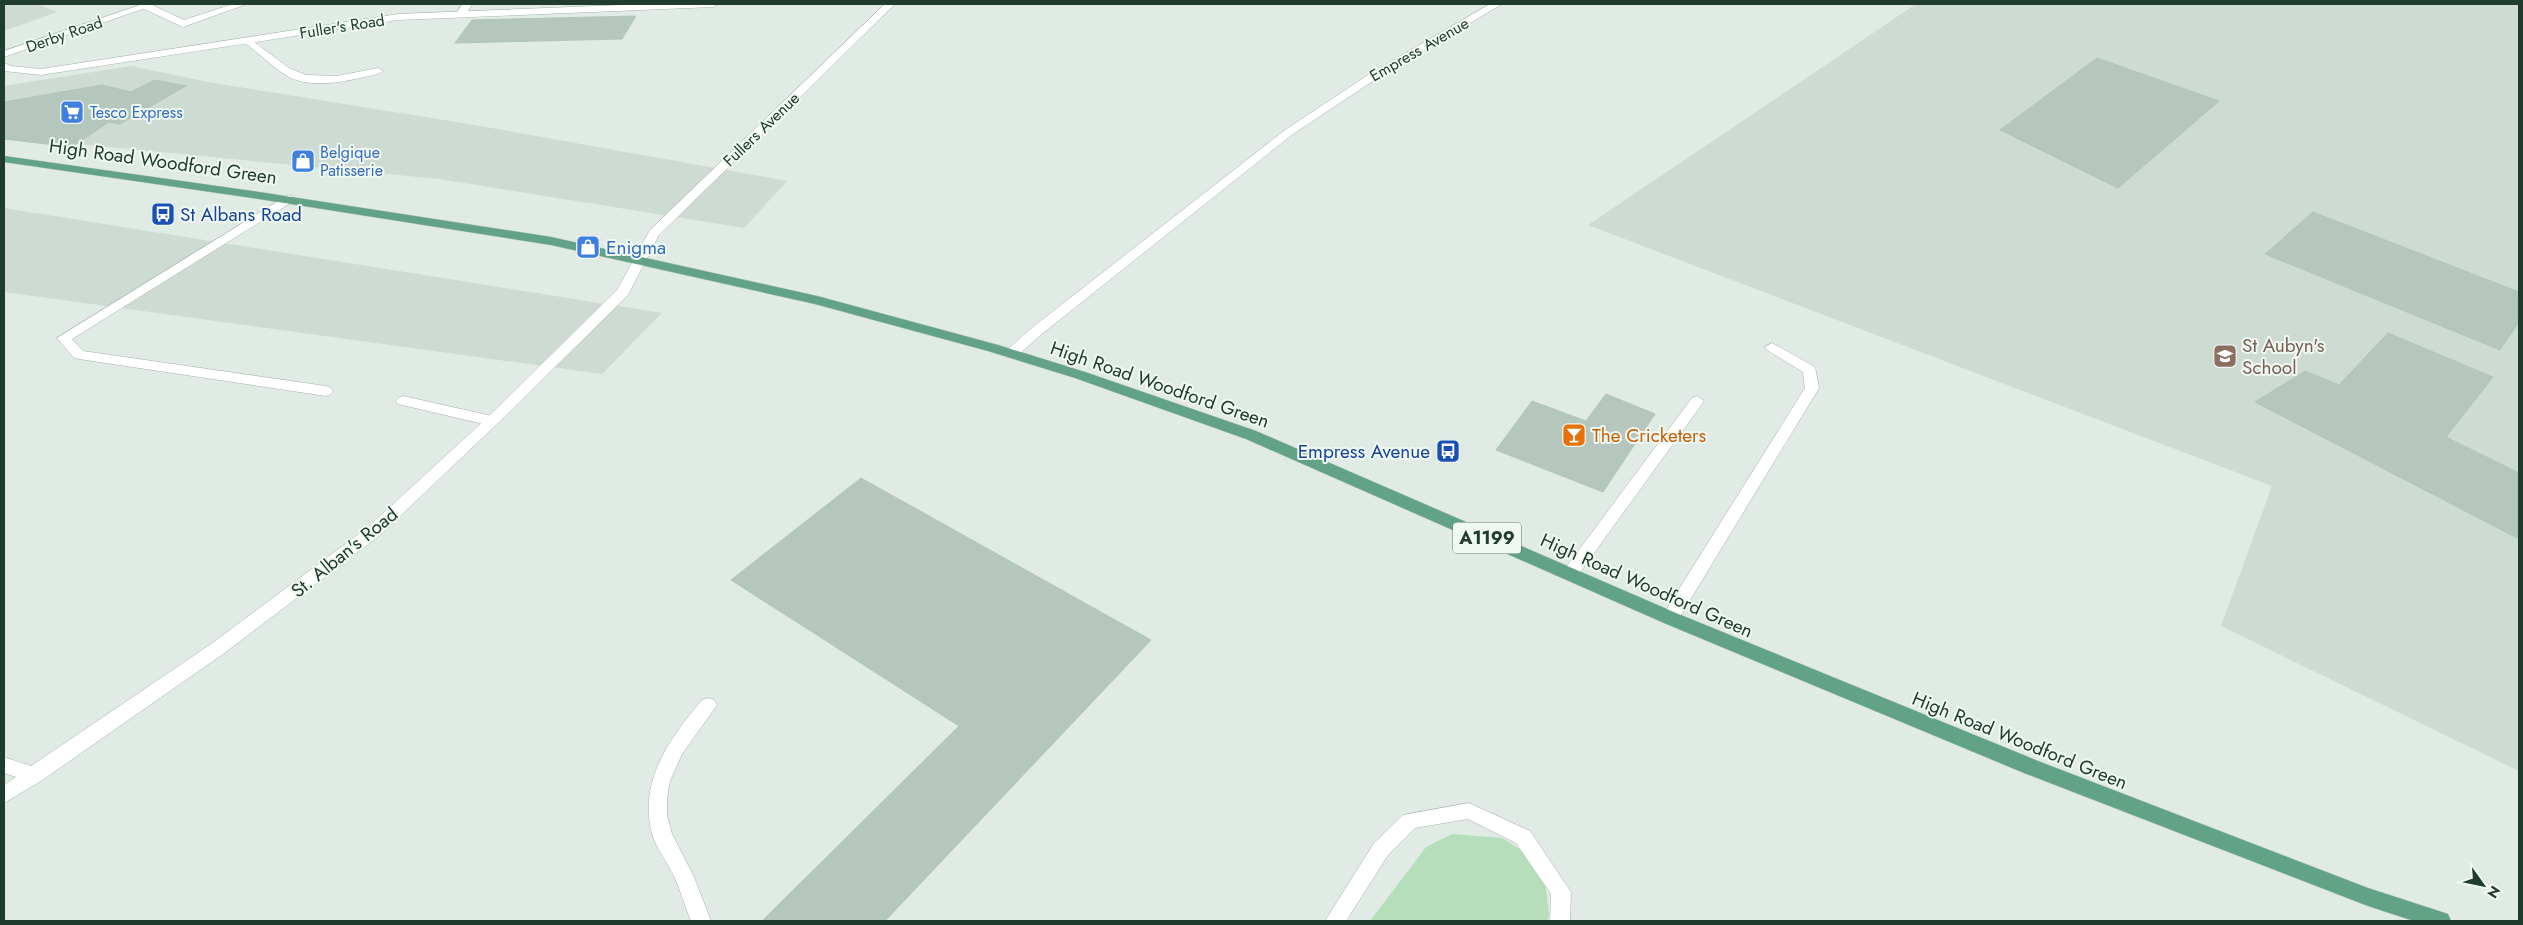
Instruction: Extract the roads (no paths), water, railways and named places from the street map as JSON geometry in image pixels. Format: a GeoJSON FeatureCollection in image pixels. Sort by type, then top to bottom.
{"type":"FeatureCollection","features":[{"type":"Feature","properties":{"kind":"main road","name":"High Road Woodford Green"},"geometry":{"type":"LineString","coordinates":[[4,159],[288,199],[548,240],[839,305],[1011,354],[1182,408],[1252,435],[1670,618],[2031,767],[2368,897],[2441,921]]}},
{"type":"Feature","properties":{"kind":"street"},"geometry":{"type":"LineString","coordinates":[[149,5],[183,24],[242,4]]}},
{"type":"Feature","properties":{"kind":"street"},"geometry":{"type":"LineString","coordinates":[[461,14],[467,4]]}},
{"type":"Feature","properties":{"kind":"street","name":"Fuller's Road"},"geometry":{"type":"LineString","coordinates":[[4,66],[8,69],[41,72],[398,17],[713,4]]}},
{"type":"Feature","properties":{"kind":"street","name":"Fullers Avenue"},"geometry":{"type":"LineString","coordinates":[[639,259],[654,233],[890,4]]}},
{"type":"Feature","properties":{"kind":"street","name":"Empress Avenue"},"geometry":{"type":"LineString","coordinates":[[1011,354],[1038,330],[1289,132],[1372,77],[1497,4]]}},
{"type":"Feature","properties":{"kind":"street","name":"Derby Road"},"geometry":{"type":"LineString","coordinates":[[4,54],[149,5]]}},
{"type":"Feature","properties":{"kind":"street"},"geometry":{"type":"LineString","coordinates":[[249,41],[295,76],[339,78],[378,71]]}},
{"type":"Feature","properties":{"kind":"street"},"geometry":{"type":"LineString","coordinates":[[288,199],[64,338],[79,356],[326,392]]}},
{"type":"Feature","properties":{"kind":"street","name":"St. Alban's Road"},"geometry":{"type":"LineString","coordinates":[[4,795],[217,649],[373,532],[492,421],[623,292],[639,259]]}},
{"type":"Feature","properties":{"kind":"street"},"geometry":{"type":"LineString","coordinates":[[1670,618],[1812,388],[1810,370],[1772,347]]}},
{"type":"Feature","properties":{"kind":"street"},"geometry":{"type":"LineString","coordinates":[[403,401],[492,421]]}},
{"type":"Feature","properties":{"kind":"street"},"geometry":{"type":"LineString","coordinates":[[1570,574],[1697,401]]}},
{"type":"Feature","properties":{"kind":"street"},"geometry":{"type":"LineString","coordinates":[[700,921],[682,873],[662,834],[656,799],[666,763],[686,732],[708,705]]}},
{"type":"Feature","properties":{"kind":"street"},"geometry":{"type":"LineString","coordinates":[[4,765],[34,775]]}},
{"type":"Feature","properties":{"kind":"street"},"geometry":{"type":"LineString","coordinates":[[1335,921],[1381,850],[1410,821],[1469,811],[1524,837],[1561,892],[1560,921]]}},
{"type":"Feature","properties":{"kind":"place","name":"Tesco Express"},"geometry":{"type":"Point","coordinates":[72,112]}},
{"type":"Feature","properties":{"kind":"place","name":"Belgique Patisserie"},"geometry":{"type":"Point","coordinates":[303,161]}},
{"type":"Feature","properties":{"kind":"place","name":"St Albans Road"},"geometry":{"type":"Point","coordinates":[163,214]}},
{"type":"Feature","properties":{"kind":"place","name":"Enigma"},"geometry":{"type":"Point","coordinates":[588,247]}},
{"type":"Feature","properties":{"kind":"place","name":"St Aubyn's School"},"geometry":{"type":"Point","coordinates":[2225,356]}},
{"type":"Feature","properties":{"kind":"place","name":"The Cricketers"},"geometry":{"type":"Point","coordinates":[1574,435]}},
{"type":"Feature","properties":{"kind":"place","name":"Empress Avenue"},"geometry":{"type":"Point","coordinates":[1448,451]}}]}
